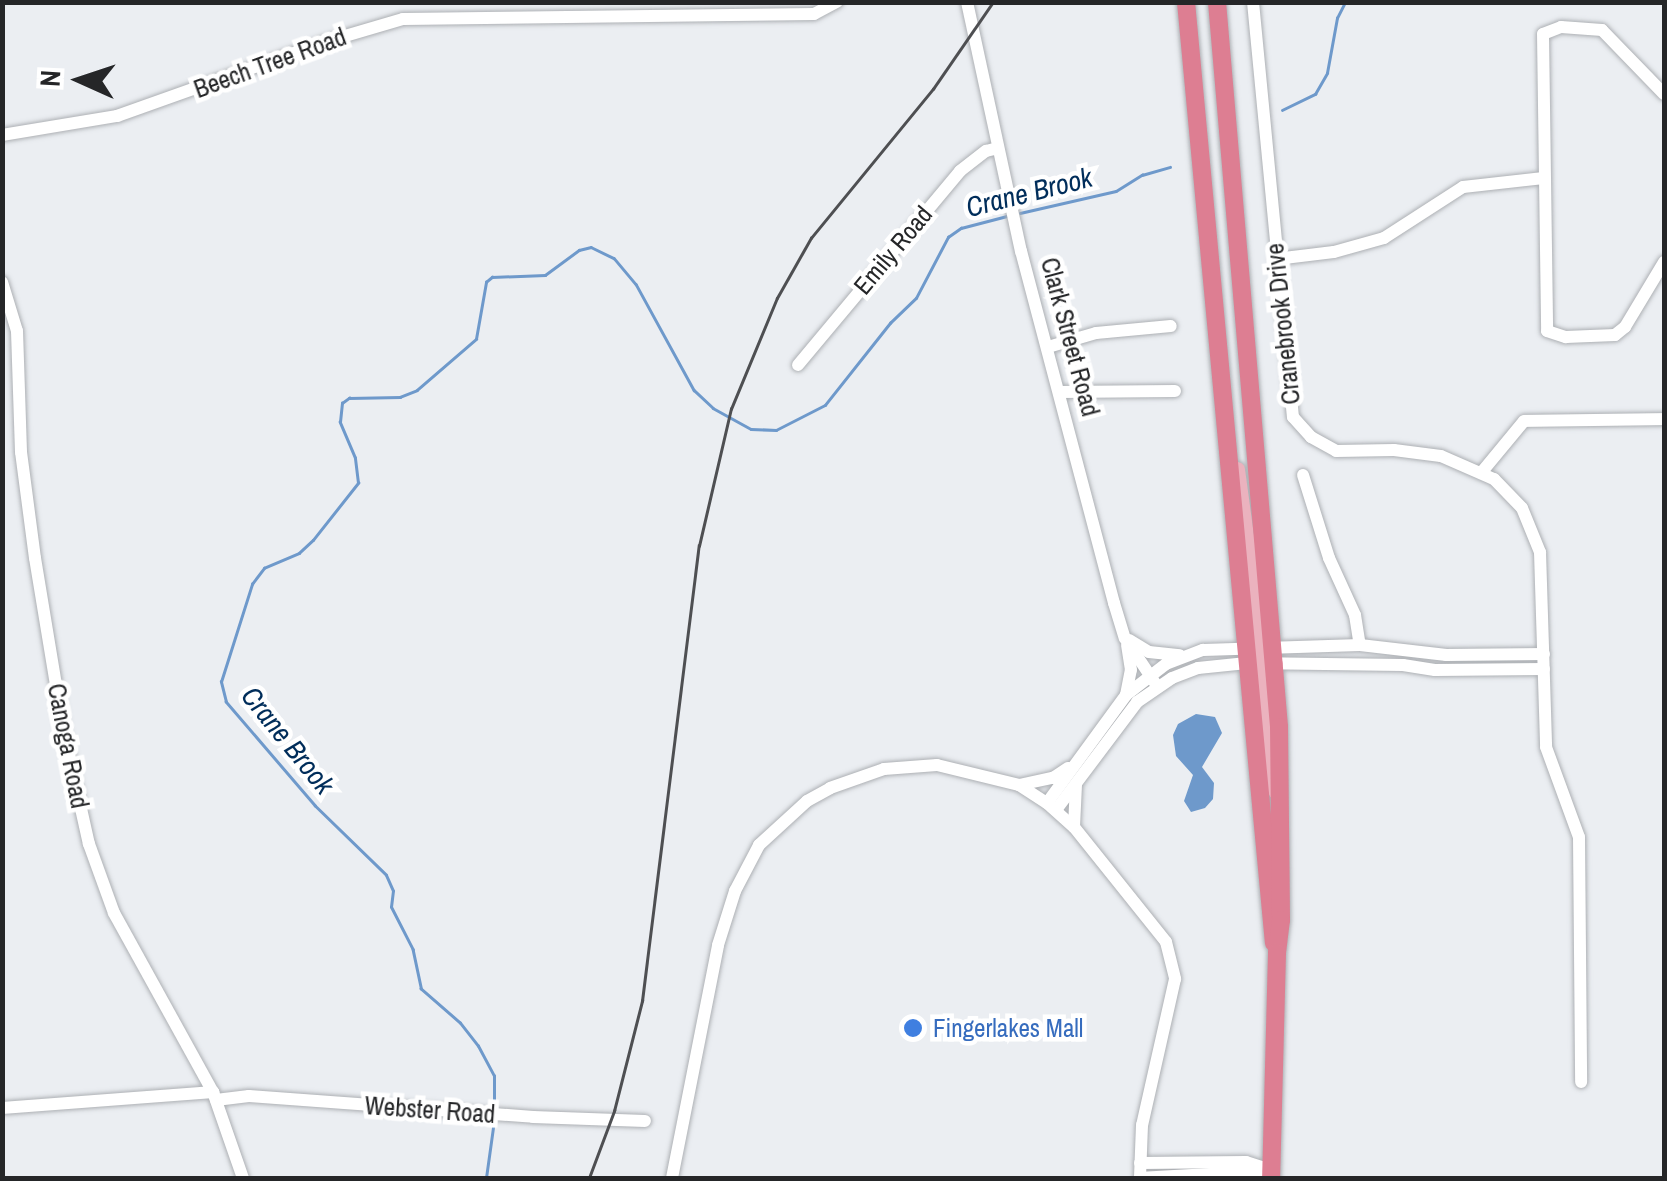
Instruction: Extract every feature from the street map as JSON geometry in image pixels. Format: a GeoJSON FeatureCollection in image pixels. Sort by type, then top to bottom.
{"type":"FeatureCollection","features":[{"type":"Feature","properties":{"kind":"highway"},"geometry":{"type":"LineString","coordinates":[[1186,2],[1220,386],[1281,810],[1282,920],[1276,953],[1271,1174]]}},
{"type":"Feature","properties":{"kind":"highway"},"geometry":{"type":"LineString","coordinates":[[1216,2],[1260,655],[1267,901],[1276,953]]}},
{"type":"Feature","properties":{"kind":"street","name":"Beech Tree Road"},"geometry":{"type":"LineString","coordinates":[[2,135],[117,116],[328,41],[403,20],[814,14],[838,2]]}},
{"type":"Feature","properties":{"kind":"street","name":"Clark Street Road"},"geometry":{"type":"LineString","coordinates":[[967,2],[1025,266],[1126,638],[1154,681]]}},
{"type":"Feature","properties":{"kind":"street","name":"Cranebrook Drive"},"geometry":{"type":"LineString","coordinates":[[1253,2],[1293,417],[1311,437],[1336,450],[1394,450],[1441,456],[1494,479],[1522,508],[1540,552],[1548,763],[1580,837],[1581,1082]]}},
{"type":"Feature","properties":{"kind":"street"},"geometry":{"type":"LineString","coordinates":[[1664,94],[1602,30],[1561,27],[1544,31],[1545,325],[1551,334],[1614,335],[1625,327],[1664,262]]}},
{"type":"Feature","properties":{"kind":"street","name":"Emily Road"},"geometry":{"type":"LineString","coordinates":[[798,364],[960,171],[986,151],[998,148]]}},
{"type":"Feature","properties":{"kind":"street"},"geometry":{"type":"LineString","coordinates":[[1276,259],[1349,249],[1398,231],[1437,200],[1463,186],[1543,178]]}},
{"type":"Feature","properties":{"kind":"street","name":"Canoga Road"},"geometry":{"type":"LineString","coordinates":[[2,282],[18,331],[21,452],[32,541],[62,728],[84,827],[114,913],[214,1096],[243,1178]]}},
{"type":"Feature","properties":{"kind":"street"},"geometry":{"type":"LineString","coordinates":[[1048,347],[1096,333],[1171,326]]}},
{"type":"Feature","properties":{"kind":"street"},"geometry":{"type":"LineString","coordinates":[[1060,392],[1175,391]]}},
{"type":"Feature","properties":{"kind":"street"},"geometry":{"type":"LineString","coordinates":[[1482,474],[1507,436],[1524,422],[1664,419]]}},
{"type":"Feature","properties":{"kind":"street"},"geometry":{"type":"LineString","coordinates":[[1304,474],[1329,558],[1355,615],[1360,645],[1352,659],[1336,666]]}},
{"type":"Feature","properties":{"kind":"street"},"geometry":{"type":"LineString","coordinates":[[1126,638],[1150,652],[1188,655],[1260,655],[1360,645],[1446,656],[1544,654]]}},
{"type":"Feature","properties":{"kind":"street"},"geometry":{"type":"LineString","coordinates":[[1126,638],[1130,670],[1126,695]]}},
{"type":"Feature","properties":{"kind":"street"},"geometry":{"type":"LineString","coordinates":[[1051,807],[1154,681],[1188,655]]}},
{"type":"Feature","properties":{"kind":"street"},"geometry":{"type":"LineString","coordinates":[[1051,807],[1078,760],[1126,695],[1154,681],[1198,668],[1260,655],[1336,666],[1544,669]]}},
{"type":"Feature","properties":{"kind":"street"},"geometry":{"type":"LineString","coordinates":[[1018,785],[1052,778],[1078,760]]}},
{"type":"Feature","properties":{"kind":"street"},"geometry":{"type":"LineString","coordinates":[[672,1178],[720,938],[735,891],[759,845],[807,801],[858,775],[884,769],[954,766],[1018,785],[1074,827],[1154,923],[1174,965],[1172,998],[1142,1124],[1140,1178],[1271,1174]]}},
{"type":"Feature","properties":{"kind":"street"},"geometry":{"type":"LineString","coordinates":[[1074,827],[1072,810],[1077,779]]}},
{"type":"Feature","properties":{"kind":"street","name":"Webster Road"},"geometry":{"type":"LineString","coordinates":[[2,1108],[249,1096],[483,1114],[645,1120]]}},
{"type":"Feature","properties":{"kind":"street"},"geometry":{"type":"LineString","coordinates":[[1140,1163],[1246,1162],[1271,1174]]}},
{"type":"Feature","properties":{"kind":"water"},"geometry":{"type":"Polygon","coordinates":[[[1196,714],[1215,717],[1222,733],[1202,767],[1214,783],[1213,799],[1205,808],[1191,812],[1184,801],[1193,775],[1176,756],[1173,735],[1178,724],[1196,714]]]}},
{"type":"Feature","properties":{"kind":"waterway"},"geometry":{"type":"LineString","coordinates":[[1282,110],[1315,94],[1327,73],[1337,18],[1345,2]]}},
{"type":"Feature","properties":{"kind":"waterway","name":"Crane Brook"},"geometry":{"type":"LineString","coordinates":[[1020,213],[1116,191],[1142,175],[1170,167]]}},
{"type":"Feature","properties":{"kind":"waterway","name":"Crane Brook"},"geometry":{"type":"LineString","coordinates":[[494,1107],[494,1076],[478,1046],[460,1023],[421,989],[413,950],[391,907],[393,891],[386,875],[315,806],[226,702],[221,682],[252,584],[264,568],[299,553],[313,540],[358,483],[355,458],[340,422],[342,403],[349,398],[400,397],[417,390],[476,339],[486,282],[492,277],[545,275],[579,250],[591,247],[614,258],[636,284],[694,390],[713,408],[751,429],[776,430],[825,405],[890,323],[916,298],[948,237],[961,228],[1007,216]]}},
{"type":"Feature","properties":{"kind":"waterway","name":"Crane Brook"},"geometry":{"type":"LineString","coordinates":[[486,1178],[494,1120]]}},
{"type":"Feature","properties":{"kind":"railway"},"geometry":{"type":"LineString","coordinates":[[589,1178],[614,1111],[642,1001],[699,546],[731,409],[777,298],[811,238],[933,89],[993,2]]}},
{"type":"Feature","properties":{"kind":"place","name":"Fingerlakes Mall"},"geometry":{"type":"Point","coordinates":[913,1028]}}]}
